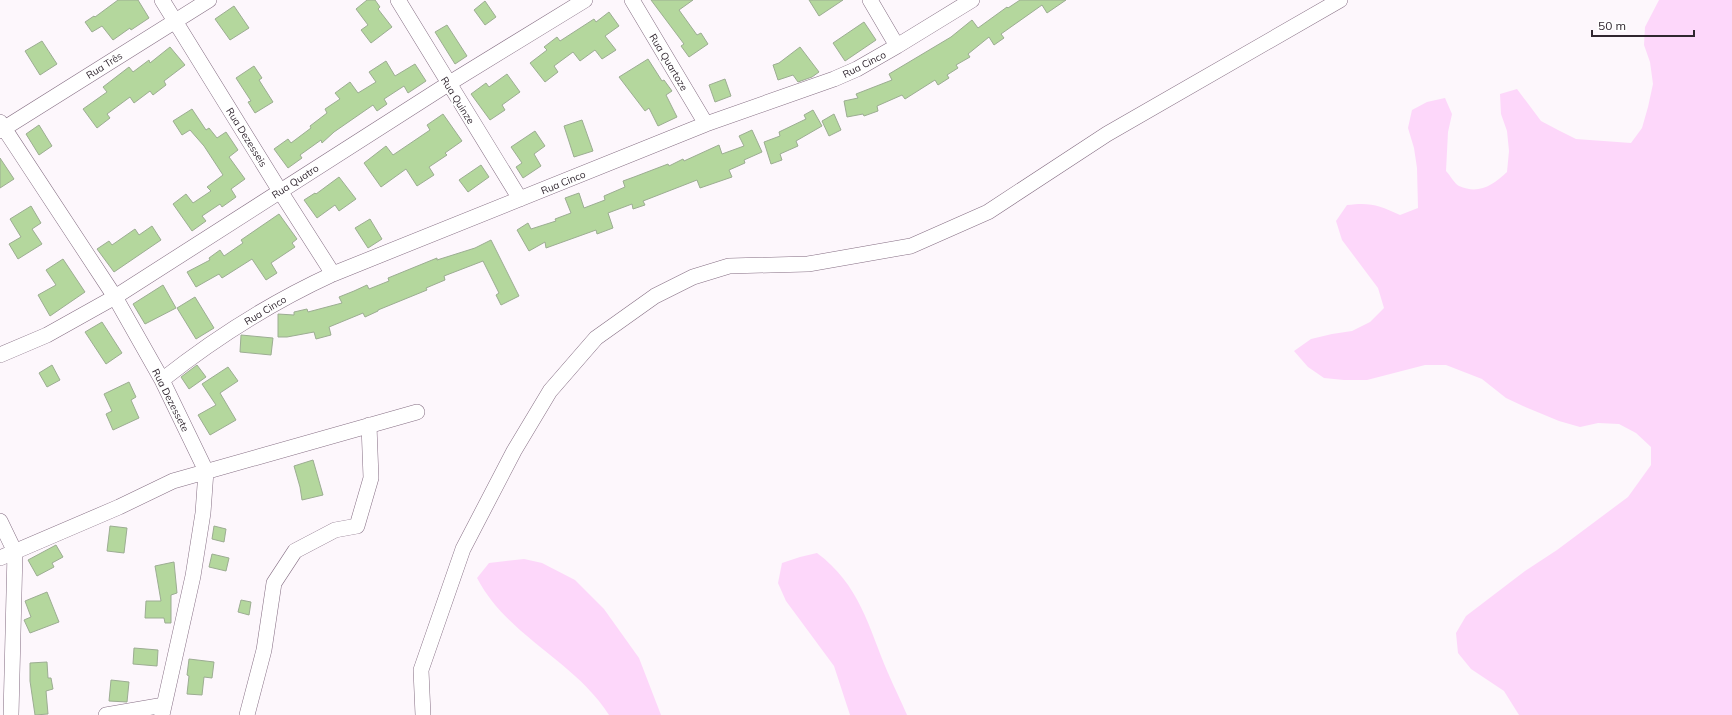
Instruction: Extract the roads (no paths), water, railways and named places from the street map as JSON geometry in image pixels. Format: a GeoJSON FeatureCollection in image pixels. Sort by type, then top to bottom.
{"type":"FeatureCollection","features":[{"type":"Feature","properties":{"kind":"street","name":"Rua Dezesseis"},"geometry":{"type":"LineString","coordinates":[[162,0],[333,274]]}},
{"type":"Feature","properties":{"kind":"street","name":"Rua Três"},"geometry":{"type":"LineString","coordinates":[[1,127],[209,0]]}},
{"type":"Feature","properties":{"kind":"street","name":"Rua Quinze"},"geometry":{"type":"LineString","coordinates":[[398,0],[448,84],[520,199]]}},
{"type":"Feature","properties":{"kind":"street","name":"Rua Quatro"},"geometry":{"type":"LineString","coordinates":[[0,355],[47,335],[115,298],[448,84],[585,0]]}},
{"type":"Feature","properties":{"kind":"street","name":"Rua Quartoze"},"geometry":{"type":"LineString","coordinates":[[632,0],[706,124]]}},
{"type":"Feature","properties":{"kind":"street"},"geometry":{"type":"LineString","coordinates":[[870,0],[897,46]]}},
{"type":"Feature","properties":{"kind":"street","name":"Rua Cinco"},"geometry":{"type":"LineString","coordinates":[[162,380],[189,359],[268,307],[333,274],[706,124],[834,79],[857,69],[972,0]]}},
{"type":"Feature","properties":{"kind":"street"},"geometry":{"type":"LineString","coordinates":[[423,715],[421,670],[464,549],[514,450],[550,391],[596,338],[655,296],[693,277],[729,266],[808,264],[911,246],[988,212],[1107,134],[1340,0]]}},
{"type":"Feature","properties":{"kind":"street","name":"Rua Dezessete"},"geometry":{"type":"LineString","coordinates":[[1,127],[115,298],[162,380],[206,471],[203,513],[193,576],[163,710]]}},
{"type":"Feature","properties":{"kind":"street"},"geometry":{"type":"LineString","coordinates":[[0,558],[118,507],[173,481],[417,412]]}},
{"type":"Feature","properties":{"kind":"street"},"geometry":{"type":"LineString","coordinates":[[247,715],[264,650],[274,583],[295,551],[335,530],[357,526],[371,478],[369,425]]}},
{"type":"Feature","properties":{"kind":"street"},"geometry":{"type":"LineString","coordinates":[[0,520],[15,552],[10,715]]}},
{"type":"Feature","properties":{"kind":"street"},"geometry":{"type":"LineString","coordinates":[[106,715],[163,710]]}}]}
